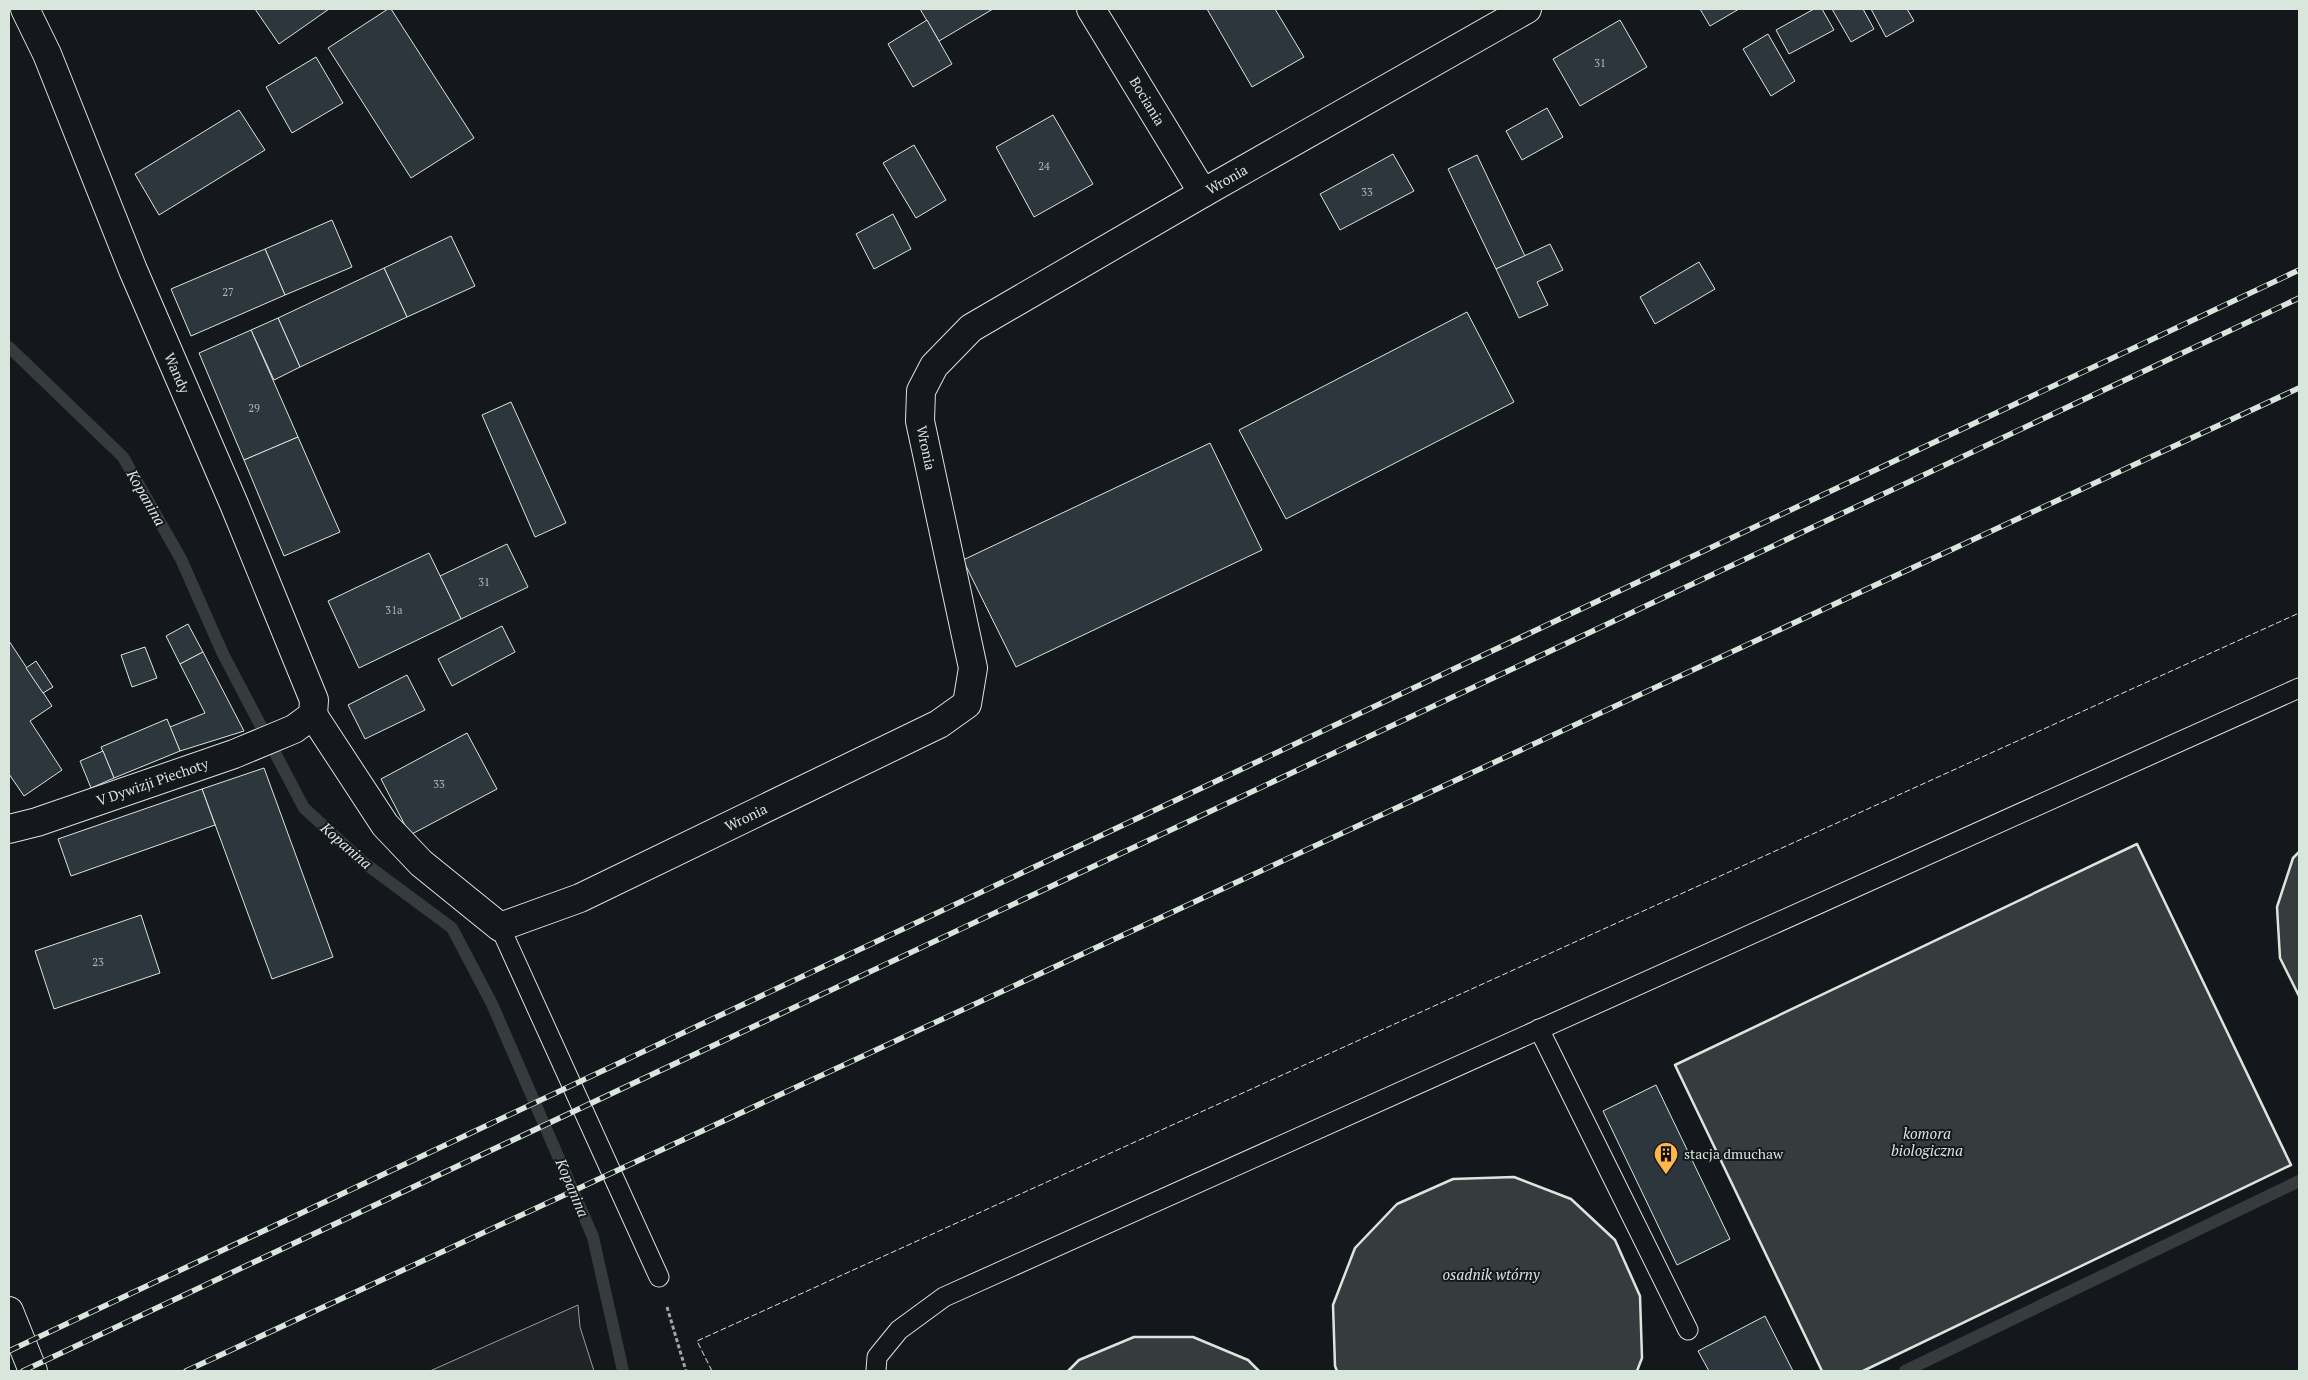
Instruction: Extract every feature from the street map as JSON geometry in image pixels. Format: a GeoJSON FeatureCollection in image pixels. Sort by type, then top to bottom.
{"type":"FeatureCollection","features":[{"type":"Feature","properties":{"kind":"street","name":"Wandy"},"geometry":{"type":"LineString","coordinates":[[25,9],[47,54],[133,270],[310,685],[314,700],[304,722]]}},
{"type":"Feature","properties":{"kind":"street","name":"Bociania"},"geometry":{"type":"LineString","coordinates":[[1091,9],[1203,193]]}},
{"type":"Feature","properties":{"kind":"street","name":"Wronia"},"geometry":{"type":"LineString","coordinates":[[500,927],[580,898],[938,724],[966,704],[973,668],[920,420],[921,391],[934,366],[971,328],[1203,193],[1527,9]]}},
{"type":"Feature","properties":{"kind":"street","name":"V Dywizji Piechoty"},"geometry":{"type":"LineString","coordinates":[[9,829],[37,822],[234,754],[304,722]]}},
{"type":"Feature","properties":{"kind":"street"},"geometry":{"type":"LineString","coordinates":[[304,722],[385,825],[421,863],[500,927]]}},
{"type":"Feature","properties":{"kind":"street"},"geometry":{"type":"LineString","coordinates":[[9,1311],[33,1371]]}},
{"type":"Feature","properties":{"kind":"lane"},"geometry":{"type":"LineString","coordinates":[[876,1371],[878,1357],[899,1330],[944,1297],[2299,688]]}},
{"type":"Feature","properties":{"kind":"lane"},"geometry":{"type":"LineString","coordinates":[[500,927],[659,1277]]}},
{"type":"Feature","properties":{"kind":"lane"},"geometry":{"type":"LineString","coordinates":[[1539,1029],[1688,1330]]}},
{"type":"Feature","properties":{"kind":"path"},"geometry":{"type":"LineString","coordinates":[[659,1277],[686,1371]]}},
{"type":"Feature","properties":{"kind":"shaded area"},"geometry":{"type":"Polygon","coordinates":[[[578,1305],[580,1327],[594,1371],[430,1371],[578,1305]]]}},
{"type":"Feature","properties":{"kind":"water","name":"komora biologiczna"},"geometry":{"type":"Polygon","coordinates":[[[2137,844],[2291,1165],[1863,1371],[1822,1371],[1675,1065],[2137,844]]]}},
{"type":"Feature","properties":{"kind":"water"},"geometry":{"type":"Polygon","coordinates":[[[2299,852],[2299,996],[2280,958],[2277,907],[2293,858],[2299,852]]]}},
{"type":"Feature","properties":{"kind":"water","name":"osadnik wtórny"},"geometry":{"type":"Polygon","coordinates":[[[1514,1177],[1571,1199],[1615,1240],[1640,1296],[1642,1358],[1637,1371],[1337,1371],[1335,1366],[1333,1305],[1355,1248],[1397,1204],[1453,1179],[1514,1177]]]}},
{"type":"Feature","properties":{"kind":"water"},"geometry":{"type":"Polygon","coordinates":[[[1134,1337],[1193,1337],[1248,1360],[1259,1371],[1068,1371],[1079,1360],[1134,1337]]]}},
{"type":"Feature","properties":{"kind":"building"},"geometry":{"type":"Polygon","coordinates":[[[255,9],[329,9],[279,44],[255,9]]]}},
{"type":"Feature","properties":{"kind":"building"},"geometry":{"type":"Polygon","coordinates":[[[388,9],[391,9],[474,138],[411,178],[328,48],[388,9]]]}},
{"type":"Feature","properties":{"kind":"building"},"geometry":{"type":"Polygon","coordinates":[[[920,9],[993,9],[939,41],[920,9]]]}},
{"type":"Feature","properties":{"kind":"building"},"geometry":{"type":"Polygon","coordinates":[[[1207,9],[1275,9],[1304,57],[1252,87],[1207,9]]]}},
{"type":"Feature","properties":{"kind":"building"},"geometry":{"type":"Polygon","coordinates":[[[1700,9],[1739,9],[1710,26],[1700,9]]]}},
{"type":"Feature","properties":{"kind":"building"},"geometry":{"type":"Polygon","coordinates":[[[1814,9],[1822,9],[1834,30],[1789,54],[1776,30],[1814,9]]]}},
{"type":"Feature","properties":{"kind":"building"},"geometry":{"type":"Polygon","coordinates":[[[1832,9],[1863,9],[1874,29],[1851,42],[1832,9]]]}},
{"type":"Feature","properties":{"kind":"building"},"geometry":{"type":"Polygon","coordinates":[[[1871,9],[1907,9],[1914,21],[1886,37],[1871,9]]]}},
{"type":"Feature","properties":{"kind":"building"},"geometry":{"type":"Polygon","coordinates":[[[927,20],[952,64],[913,87],[888,44],[927,20]]]}},
{"type":"Feature","properties":{"kind":"building"},"geometry":{"type":"Polygon","coordinates":[[[1620,20],[1647,67],[1580,106],[1553,59],[1620,20]]]}},
{"type":"Feature","properties":{"kind":"building"},"geometry":{"type":"Polygon","coordinates":[[[1768,34],[1795,81],[1771,96],[1743,49],[1768,34]]]}},
{"type":"Feature","properties":{"kind":"building"},"geometry":{"type":"Polygon","coordinates":[[[316,57],[343,103],[292,133],[266,87],[316,57]]]}},
{"type":"Feature","properties":{"kind":"building"},"geometry":{"type":"Polygon","coordinates":[[[1547,108],[1563,137],[1522,160],[1506,131],[1547,108]]]}},
{"type":"Feature","properties":{"kind":"building"},"geometry":{"type":"Polygon","coordinates":[[[239,110],[265,150],[159,215],[135,174],[239,110]]]}},
{"type":"Feature","properties":{"kind":"building"},"geometry":{"type":"Polygon","coordinates":[[[1053,115],[1093,184],[1034,217],[996,147],[1053,115]]]}},
{"type":"Feature","properties":{"kind":"building"},"geometry":{"type":"Polygon","coordinates":[[[914,145],[946,200],[916,218],[883,163],[914,145]]]}},
{"type":"Feature","properties":{"kind":"building"},"geometry":{"type":"Polygon","coordinates":[[[1393,154],[1414,191],[1340,230],[1320,194],[1393,154]]]}},
{"type":"Feature","properties":{"kind":"building"},"geometry":{"type":"Polygon","coordinates":[[[1477,155],[1525,256],[1496,269],[1448,169],[1477,155]]]}},
{"type":"Feature","properties":{"kind":"building"},"geometry":{"type":"Polygon","coordinates":[[[893,214],[911,249],[874,269],[856,234],[893,214]]]}},
{"type":"Feature","properties":{"kind":"building"},"geometry":{"type":"Polygon","coordinates":[[[332,220],[352,267],[285,295],[265,249],[332,220]]]}},
{"type":"Feature","properties":{"kind":"building"},"geometry":{"type":"Polygon","coordinates":[[[451,236],[475,286],[407,317],[384,268],[451,236]]]}},
{"type":"Feature","properties":{"kind":"building"},"geometry":{"type":"Polygon","coordinates":[[[1550,244],[1563,270],[1537,282],[1548,305],[1519,318],[1496,269],[1550,244]]]}},
{"type":"Feature","properties":{"kind":"building"},"geometry":{"type":"Polygon","coordinates":[[[265,249],[285,295],[191,336],[171,289],[265,249]]]}},
{"type":"Feature","properties":{"kind":"building"},"geometry":{"type":"Polygon","coordinates":[[[1699,262],[1715,289],[1655,324],[1640,297],[1699,262]]]}},
{"type":"Feature","properties":{"kind":"building"},"geometry":{"type":"Polygon","coordinates":[[[384,268],[407,317],[300,367],[278,318],[384,268]]]}},
{"type":"Feature","properties":{"kind":"building"},"geometry":{"type":"Polygon","coordinates":[[[1467,312],[1514,402],[1286,519],[1239,430],[1467,312]]]}},
{"type":"Feature","properties":{"kind":"building"},"geometry":{"type":"Polygon","coordinates":[[[278,318],[300,367],[274,380],[251,330],[278,318]]]}},
{"type":"Feature","properties":{"kind":"building"},"geometry":{"type":"Polygon","coordinates":[[[251,330],[298,437],[244,460],[199,353],[251,330]]]}},
{"type":"Feature","properties":{"kind":"building"},"geometry":{"type":"Polygon","coordinates":[[[511,402],[566,523],[535,537],[482,415],[511,402]]]}},
{"type":"Feature","properties":{"kind":"building"},"geometry":{"type":"Polygon","coordinates":[[[298,437],[340,532],[284,556],[244,460],[298,437]]]}},
{"type":"Feature","properties":{"kind":"building"},"geometry":{"type":"Polygon","coordinates":[[[1210,443],[1262,550],[1016,667],[963,560],[1210,443]]]}},
{"type":"Feature","properties":{"kind":"building"},"geometry":{"type":"Polygon","coordinates":[[[507,544],[528,587],[461,619],[440,576],[507,544]]]}},
{"type":"Feature","properties":{"kind":"building"},"geometry":{"type":"Polygon","coordinates":[[[429,553],[461,619],[359,668],[328,601],[429,553]]]}},
{"type":"Feature","properties":{"kind":"building"},"geometry":{"type":"Polygon","coordinates":[[[188,624],[203,652],[180,664],[166,636],[188,624]]]}},
{"type":"Feature","properties":{"kind":"building"},"geometry":{"type":"Polygon","coordinates":[[[502,626],[515,652],[452,686],[438,659],[502,626]]]}},
{"type":"Feature","properties":{"kind":"building"},"geometry":{"type":"Polygon","coordinates":[[[9,641],[52,706],[30,721],[62,770],[24,796],[9,774],[9,641]]]}},
{"type":"Feature","properties":{"kind":"building"},"geometry":{"type":"Polygon","coordinates":[[[145,647],[157,678],[132,687],[121,655],[145,647]]]}},
{"type":"Feature","properties":{"kind":"building"},"geometry":{"type":"Polygon","coordinates":[[[203,652],[244,731],[180,751],[170,727],[205,713],[180,664],[203,652]]]}},
{"type":"Feature","properties":{"kind":"building"},"geometry":{"type":"Polygon","coordinates":[[[36,661],[53,687],[43,693],[26,668],[36,661]]]}},
{"type":"Feature","properties":{"kind":"building"},"geometry":{"type":"Polygon","coordinates":[[[407,675],[425,710],[365,739],[348,705],[407,675]]]}},
{"type":"Feature","properties":{"kind":"building"},"geometry":{"type":"Polygon","coordinates":[[[167,719],[180,751],[114,778],[101,747],[167,719]]]}},
{"type":"Feature","properties":{"kind":"building"},"geometry":{"type":"Polygon","coordinates":[[[467,733],[497,789],[410,835],[381,779],[467,733]]]}},
{"type":"Feature","properties":{"kind":"building"},"geometry":{"type":"Polygon","coordinates":[[[103,751],[114,778],[91,788],[80,761],[103,751]]]}},
{"type":"Feature","properties":{"kind":"building"},"geometry":{"type":"Polygon","coordinates":[[[264,768],[333,957],[272,979],[202,789],[264,768]]]}},
{"type":"Feature","properties":{"kind":"building"},"geometry":{"type":"Polygon","coordinates":[[[202,789],[215,825],[71,876],[58,839],[202,789]]]}},
{"type":"Feature","properties":{"kind":"building"},"geometry":{"type":"Polygon","coordinates":[[[141,915],[160,973],[54,1009],[35,951],[141,915]]]}},
{"type":"Feature","properties":{"kind":"building","name":"stacja dmuchaw"},"geometry":{"type":"Polygon","coordinates":[[[1656,1085],[1730,1239],[1677,1265],[1603,1111],[1656,1085]]]}},
{"type":"Feature","properties":{"kind":"building"},"geometry":{"type":"Polygon","coordinates":[[[1765,1316],[1793,1371],[1709,1371],[1698,1351],[1765,1316]]]}},
{"type":"Feature","properties":{"kind":"waterway","name":"Kopanina"},"geometry":{"type":"LineString","coordinates":[[9,347],[123,457],[181,559],[223,654],[304,808],[363,862],[452,928],[492,1004],[593,1237],[623,1371]]}},
{"type":"Feature","properties":{"kind":"waterway"},"geometry":{"type":"LineString","coordinates":[[1905,1371],[2299,1181]]}},
{"type":"Feature","properties":{"kind":"railway"},"geometry":{"type":"LineString","coordinates":[[9,1351],[2299,270]]}},
{"type":"Feature","properties":{"kind":"railway"},"geometry":{"type":"LineString","coordinates":[[23,1371],[2299,298]]}},
{"type":"Feature","properties":{"kind":"railway"},"geometry":{"type":"LineString","coordinates":[[186,1371],[2299,388]]}},
{"type":"Feature","properties":{"kind":"fence"},"geometry":{"type":"LineString","coordinates":[[712,1371],[697,1341],[2299,613]]}},
{"type":"Feature","properties":{"kind":"wall"},"geometry":{"type":"LineString","coordinates":[[1822,1371],[1675,1065],[2137,844],[2291,1165],[1863,1371]]}},
{"type":"Feature","properties":{"kind":"wall"},"geometry":{"type":"LineString","coordinates":[[2299,852],[2293,858],[2277,907],[2280,958],[2299,996]]}},
{"type":"Feature","properties":{"kind":"wall"},"geometry":{"type":"LineString","coordinates":[[1337,1371],[1335,1366],[1333,1305],[1355,1248],[1397,1204],[1453,1179],[1514,1177],[1571,1199],[1615,1240],[1640,1296],[1642,1358],[1637,1371]]}},
{"type":"Feature","properties":{"kind":"wall"},"geometry":{"type":"LineString","coordinates":[[1068,1371],[1079,1360],[1134,1337],[1193,1337],[1248,1360],[1259,1371]]}},
{"type":"Feature","properties":{"kind":"place","name":"stacja dmuchaw"},"geometry":{"type":"Point","coordinates":[1666,1175]}}]}
